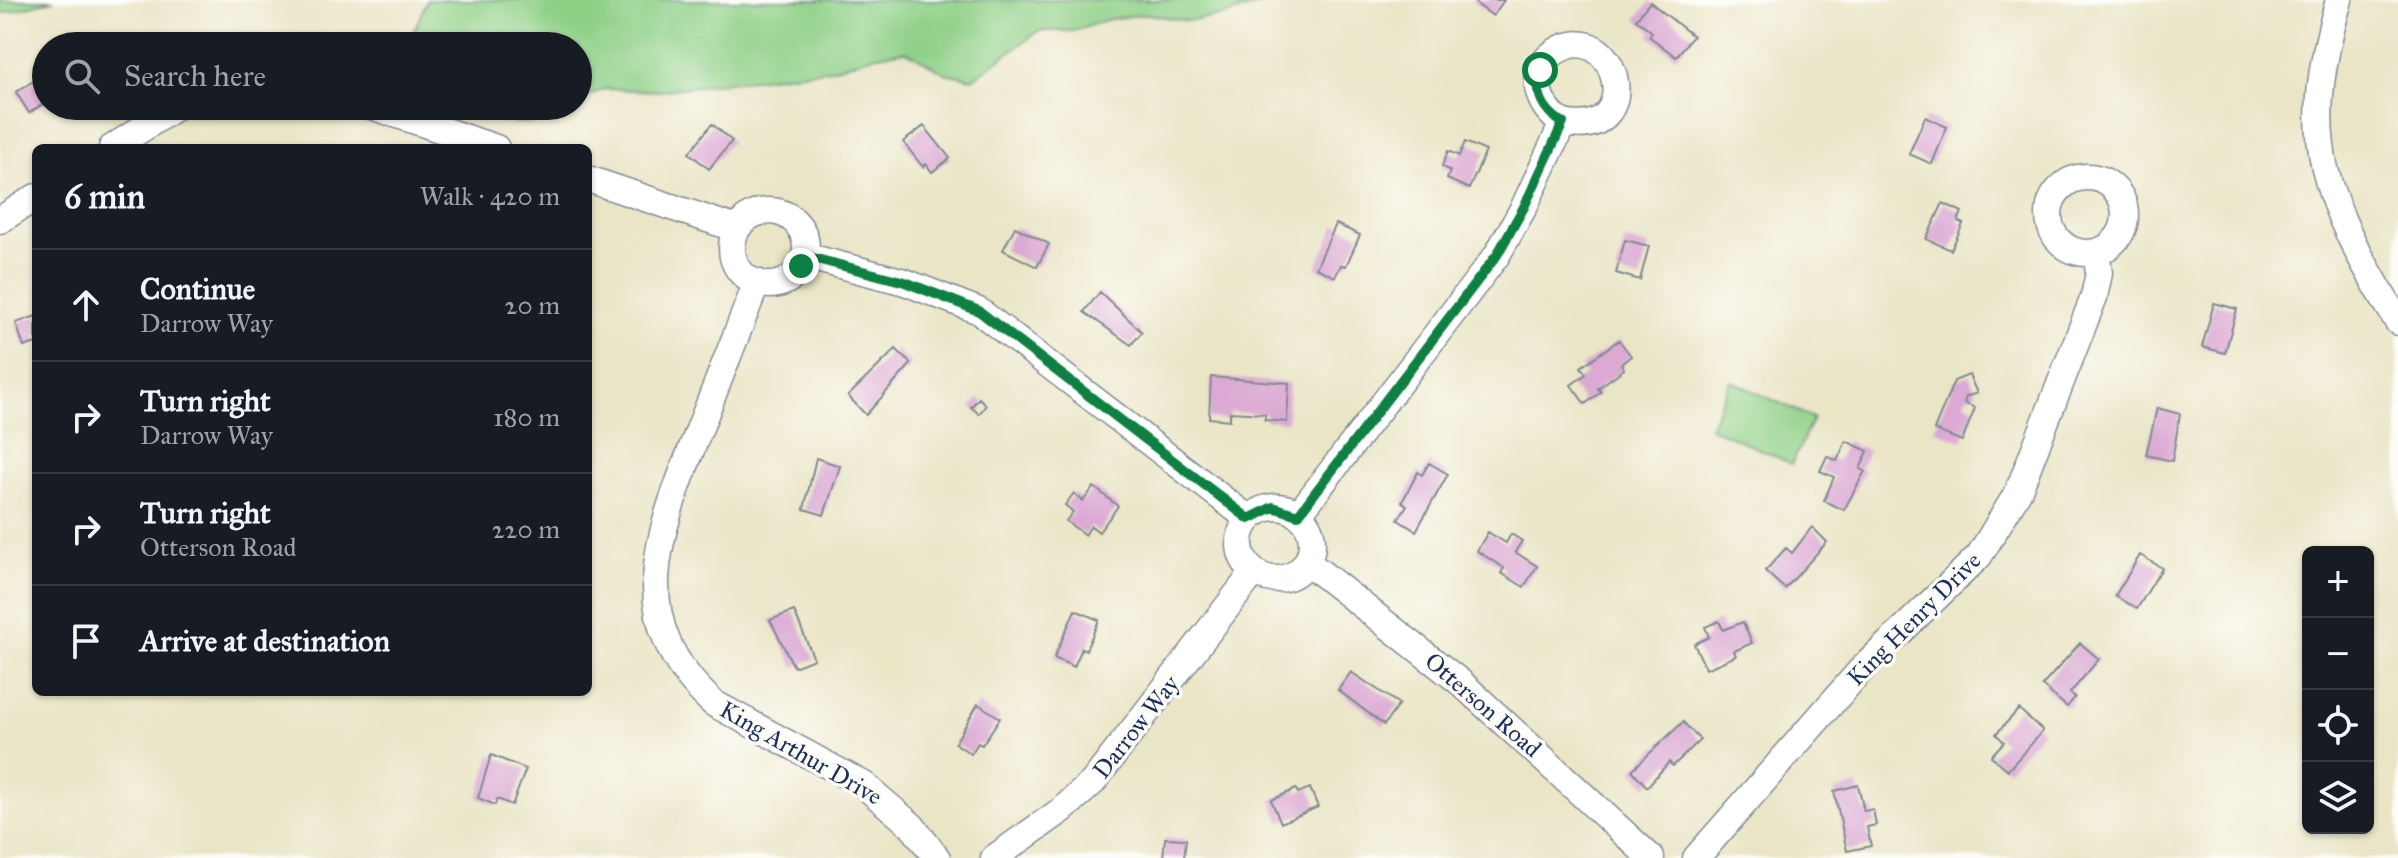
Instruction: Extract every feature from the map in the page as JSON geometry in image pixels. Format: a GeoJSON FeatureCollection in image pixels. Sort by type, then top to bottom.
{"type":"FeatureCollection","features":[{"type":"Feature","properties":{"kind":"street"},"geometry":{"type":"LineString","coordinates":[[2339,0],[2318,104],[2318,145],[2327,186],[2343,223],[2398,322]]}},
{"type":"Feature","properties":{"kind":"street"},"geometry":{"type":"LineString","coordinates":[[118,144],[155,120]]}},
{"type":"Feature","properties":{"kind":"street"},"geometry":{"type":"LineString","coordinates":[[413,120],[484,144]]}},
{"type":"Feature","properties":{"kind":"street"},"geometry":{"type":"LineString","coordinates":[[1298,515],[1497,255],[1524,207],[1563,123]]}},
{"type":"Feature","properties":{"kind":"street"},"geometry":{"type":"LineString","coordinates":[[592,180],[737,229]]}},
{"type":"Feature","properties":{"kind":"street"},"geometry":{"type":"LineString","coordinates":[[0,220],[32,200]]}},
{"type":"Feature","properties":{"kind":"street"},"geometry":{"type":"LineString","coordinates":[[777,212],[797,223],[803,233],[805,256],[787,280],[767,285],[757,282],[740,270],[735,260],[733,250],[737,229],[754,214],[777,212]]}},
{"type":"Feature","properties":{"kind":"street","name":"King Henry Drive"},"geometry":{"type":"LineString","coordinates":[[1696,858],[1860,671],[1979,556],[2000,525],[2018,492],[2094,297],[2099,273],[2096,252]]}},
{"type":"Feature","properties":{"kind":"street"},"geometry":{"type":"LineString","coordinates":[[805,256],[905,282],[979,311],[1249,519]]}},
{"type":"Feature","properties":{"kind":"street","name":"King Arthur Drive"},"geometry":{"type":"LineString","coordinates":[[757,282],[662,529],[654,590],[666,638],[696,687],[713,703],[864,785],[912,826],[937,858]]}},
{"type":"Feature","properties":{"kind":"street"},"geometry":{"type":"LineString","coordinates":[[1273,507],[1298,515],[1311,537],[1307,562],[1294,574],[1278,579],[1254,572],[1240,547],[1249,519],[1273,507]]}},
{"type":"Feature","properties":{"kind":"street","name":"Otterson Road"},"geometry":{"type":"LineString","coordinates":[[1307,562],[1460,682],[1651,858]]}},
{"type":"Feature","properties":{"kind":"street","name":"Darrow Way"},"geometry":{"type":"LineString","coordinates":[[994,858],[1062,810],[1093,782],[1254,572]]}},
{"type":"Feature","properties":{"kind":"green space"},"geometry":{"type":"Polygon","coordinates":[[[0,0],[54,0],[0,14],[0,0]]]}},
{"type":"Feature","properties":{"kind":"green space"},"geometry":{"type":"Polygon","coordinates":[[[427,0],[1274,0],[1223,16],[1187,21],[1147,14],[1110,19],[1074,31],[1039,31],[972,79],[945,73],[906,51],[877,55],[832,69],[658,91],[605,89],[592,94],[592,32],[413,32],[427,0]]]}},
{"type":"Feature","properties":{"kind":"green space"},"geometry":{"type":"Polygon","coordinates":[[[496,120],[545,120],[525,123],[496,120]]]}},
{"type":"Feature","properties":{"kind":"green space"},"geometry":{"type":"Polygon","coordinates":[[[1731,381],[1813,418],[1792,464],[1710,427],[1731,381]]]}},
{"type":"Feature","properties":{"kind":"building"},"geometry":{"type":"Polygon","coordinates":[[[1471,0],[1504,0],[1493,16],[1471,0]]]}},
{"type":"Feature","properties":{"kind":"building"},"geometry":{"type":"Polygon","coordinates":[[[1650,2],[1693,36],[1676,57],[1649,36],[1652,32],[1636,19],[1650,2]]]}},
{"type":"Feature","properties":{"kind":"building"},"geometry":{"type":"Polygon","coordinates":[[[32,82],[32,111],[29,113],[16,92],[32,82]]]}},
{"type":"Feature","properties":{"kind":"building"},"geometry":{"type":"Polygon","coordinates":[[[1925,117],[1947,127],[1932,164],[1909,154],[1925,117]]]}},
{"type":"Feature","properties":{"kind":"building"},"geometry":{"type":"Polygon","coordinates":[[[712,124],[732,141],[709,169],[689,153],[712,124]]]}},
{"type":"Feature","properties":{"kind":"building"},"geometry":{"type":"Polygon","coordinates":[[[924,126],[950,158],[932,172],[926,164],[923,167],[903,142],[924,126]]]}},
{"type":"Feature","properties":{"kind":"building"},"geometry":{"type":"Polygon","coordinates":[[[1465,142],[1486,151],[1469,189],[1447,179],[1450,171],[1442,166],[1448,151],[1459,156],[1465,142]]]}},
{"type":"Feature","properties":{"kind":"building"},"geometry":{"type":"Polygon","coordinates":[[[1943,203],[1962,212],[1958,221],[1963,224],[1951,250],[1926,239],[1943,203]]]}},
{"type":"Feature","properties":{"kind":"building"},"geometry":{"type":"Polygon","coordinates":[[[1336,224],[1360,235],[1346,266],[1341,265],[1335,277],[1316,268],[1336,224]]]}},
{"type":"Feature","properties":{"kind":"building"},"geometry":{"type":"Polygon","coordinates":[[[1015,227],[1049,244],[1037,267],[1003,250],[1015,227]]]}},
{"type":"Feature","properties":{"kind":"building"},"geometry":{"type":"Polygon","coordinates":[[[1625,240],[1649,246],[1640,280],[1616,273],[1625,240]]]}},
{"type":"Feature","properties":{"kind":"building"},"geometry":{"type":"Polygon","coordinates":[[[1100,292],[1142,332],[1131,345],[1084,312],[1100,292]]]}},
{"type":"Feature","properties":{"kind":"building"},"geometry":{"type":"Polygon","coordinates":[[[2214,303],[2237,309],[2225,353],[2202,347],[2214,303]]]}},
{"type":"Feature","properties":{"kind":"building"},"geometry":{"type":"Polygon","coordinates":[[[32,317],[32,344],[24,347],[16,323],[32,317]]]}},
{"type":"Feature","properties":{"kind":"building"},"geometry":{"type":"Polygon","coordinates":[[[1619,340],[1631,356],[1621,364],[1624,369],[1598,388],[1601,392],[1585,404],[1571,385],[1586,374],[1581,367],[1619,340]]]}},
{"type":"Feature","properties":{"kind":"building"},"geometry":{"type":"Polygon","coordinates":[[[896,349],[911,364],[866,415],[848,396],[896,349]]]}},
{"type":"Feature","properties":{"kind":"building"},"geometry":{"type":"Polygon","coordinates":[[[1969,375],[1977,393],[1966,397],[1964,403],[1975,408],[1962,441],[1934,430],[1954,381],[1969,375]]]}},
{"type":"Feature","properties":{"kind":"building"},"geometry":{"type":"Polygon","coordinates":[[[1211,377],[1289,383],[1287,422],[1265,420],[1265,414],[1230,412],[1230,420],[1209,418],[1211,377]]]}},
{"type":"Feature","properties":{"kind":"building"},"geometry":{"type":"Polygon","coordinates":[[[979,398],[986,405],[979,414],[971,407],[979,398]]]}},
{"type":"Feature","properties":{"kind":"building"},"geometry":{"type":"Polygon","coordinates":[[[2157,408],[2180,414],[2172,461],[2146,455],[2157,408]]]}},
{"type":"Feature","properties":{"kind":"building"},"geometry":{"type":"Polygon","coordinates":[[[1846,441],[1868,451],[1860,469],[1865,471],[1844,510],[1824,501],[1834,477],[1820,471],[1827,456],[1837,461],[1846,441]]]}},
{"type":"Feature","properties":{"kind":"building"},"geometry":{"type":"Polygon","coordinates":[[[816,458],[840,466],[824,515],[804,509],[816,458]]]}},
{"type":"Feature","properties":{"kind":"building"},"geometry":{"type":"Polygon","coordinates":[[[1429,463],[1448,474],[1416,531],[1398,520],[1407,505],[1402,502],[1418,472],[1422,475],[1429,463]]]}},
{"type":"Feature","properties":{"kind":"building"},"geometry":{"type":"Polygon","coordinates":[[[1094,487],[1118,506],[1099,532],[1091,526],[1085,535],[1066,521],[1073,512],[1065,505],[1074,493],[1083,501],[1094,487]]]}},
{"type":"Feature","properties":{"kind":"building"},"geometry":{"type":"Polygon","coordinates":[[[1812,527],[1827,542],[1785,589],[1765,571],[1786,548],[1792,553],[1812,527]]]}},
{"type":"Feature","properties":{"kind":"building"},"geometry":{"type":"Polygon","coordinates":[[[1488,532],[1506,543],[1511,534],[1522,541],[1515,552],[1537,566],[1524,587],[1501,573],[1504,568],[1477,551],[1488,532]]]}},
{"type":"Feature","properties":{"kind":"building"},"geometry":{"type":"Polygon","coordinates":[[[2140,555],[2162,568],[2137,609],[2115,596],[2140,555]]]}},
{"type":"Feature","properties":{"kind":"building"},"geometry":{"type":"Polygon","coordinates":[[[1075,610],[1099,620],[1086,650],[1082,648],[1074,667],[1054,658],[1075,610]]]}},
{"type":"Feature","properties":{"kind":"building"},"geometry":{"type":"Polygon","coordinates":[[[794,611],[814,659],[794,667],[770,620],[794,611]]]}},
{"type":"Feature","properties":{"kind":"building"},"geometry":{"type":"Polygon","coordinates":[[[1719,621],[1723,630],[1743,622],[1752,643],[1734,651],[1736,656],[1706,669],[1694,644],[1709,637],[1705,627],[1719,621]]]}},
{"type":"Feature","properties":{"kind":"building"},"geometry":{"type":"Polygon","coordinates":[[[2080,643],[2099,659],[2070,693],[2075,697],[2067,707],[2042,686],[2080,643]]]}},
{"type":"Feature","properties":{"kind":"building"},"geometry":{"type":"Polygon","coordinates":[[[1351,672],[1399,704],[1384,725],[1338,690],[1351,672]]]}},
{"type":"Feature","properties":{"kind":"building"},"geometry":{"type":"Polygon","coordinates":[[[978,704],[1000,718],[982,745],[978,743],[971,754],[955,743],[978,704]]]}},
{"type":"Feature","properties":{"kind":"building"},"geometry":{"type":"Polygon","coordinates":[[[2019,709],[2043,731],[2008,770],[1991,756],[2004,742],[1996,734],[2019,709]]]}},
{"type":"Feature","properties":{"kind":"building"},"geometry":{"type":"Polygon","coordinates":[[[1683,722],[1700,740],[1673,766],[1669,762],[1647,787],[1632,770],[1683,722]]]}},
{"type":"Feature","properties":{"kind":"building"},"geometry":{"type":"Polygon","coordinates":[[[491,755],[526,769],[512,805],[497,799],[495,805],[478,798],[491,755]]]}},
{"type":"Feature","properties":{"kind":"building"},"geometry":{"type":"Polygon","coordinates":[[[1858,785],[1864,811],[1873,809],[1876,825],[1867,827],[1871,846],[1847,851],[1834,791],[1858,785]]]}},
{"type":"Feature","properties":{"kind":"building"},"geometry":{"type":"Polygon","coordinates":[[[1310,788],[1318,807],[1281,823],[1271,800],[1296,789],[1298,793],[1310,788]]]}},
{"type":"Feature","properties":{"kind":"building"},"geometry":{"type":"Polygon","coordinates":[[[1165,838],[1186,839],[1184,858],[1163,858],[1165,838]]]}},
{"type":"Feature","properties":{"kind":"route"},"geometry":{"type":"LineString","coordinates":[[801,266],[805,256],[847,266],[905,282],[979,311],[1249,519],[1273,507],[1282,507],[1298,515],[1482,277],[1511,232],[1563,123],[1543,107],[1538,95],[1540,70]]}}]}
